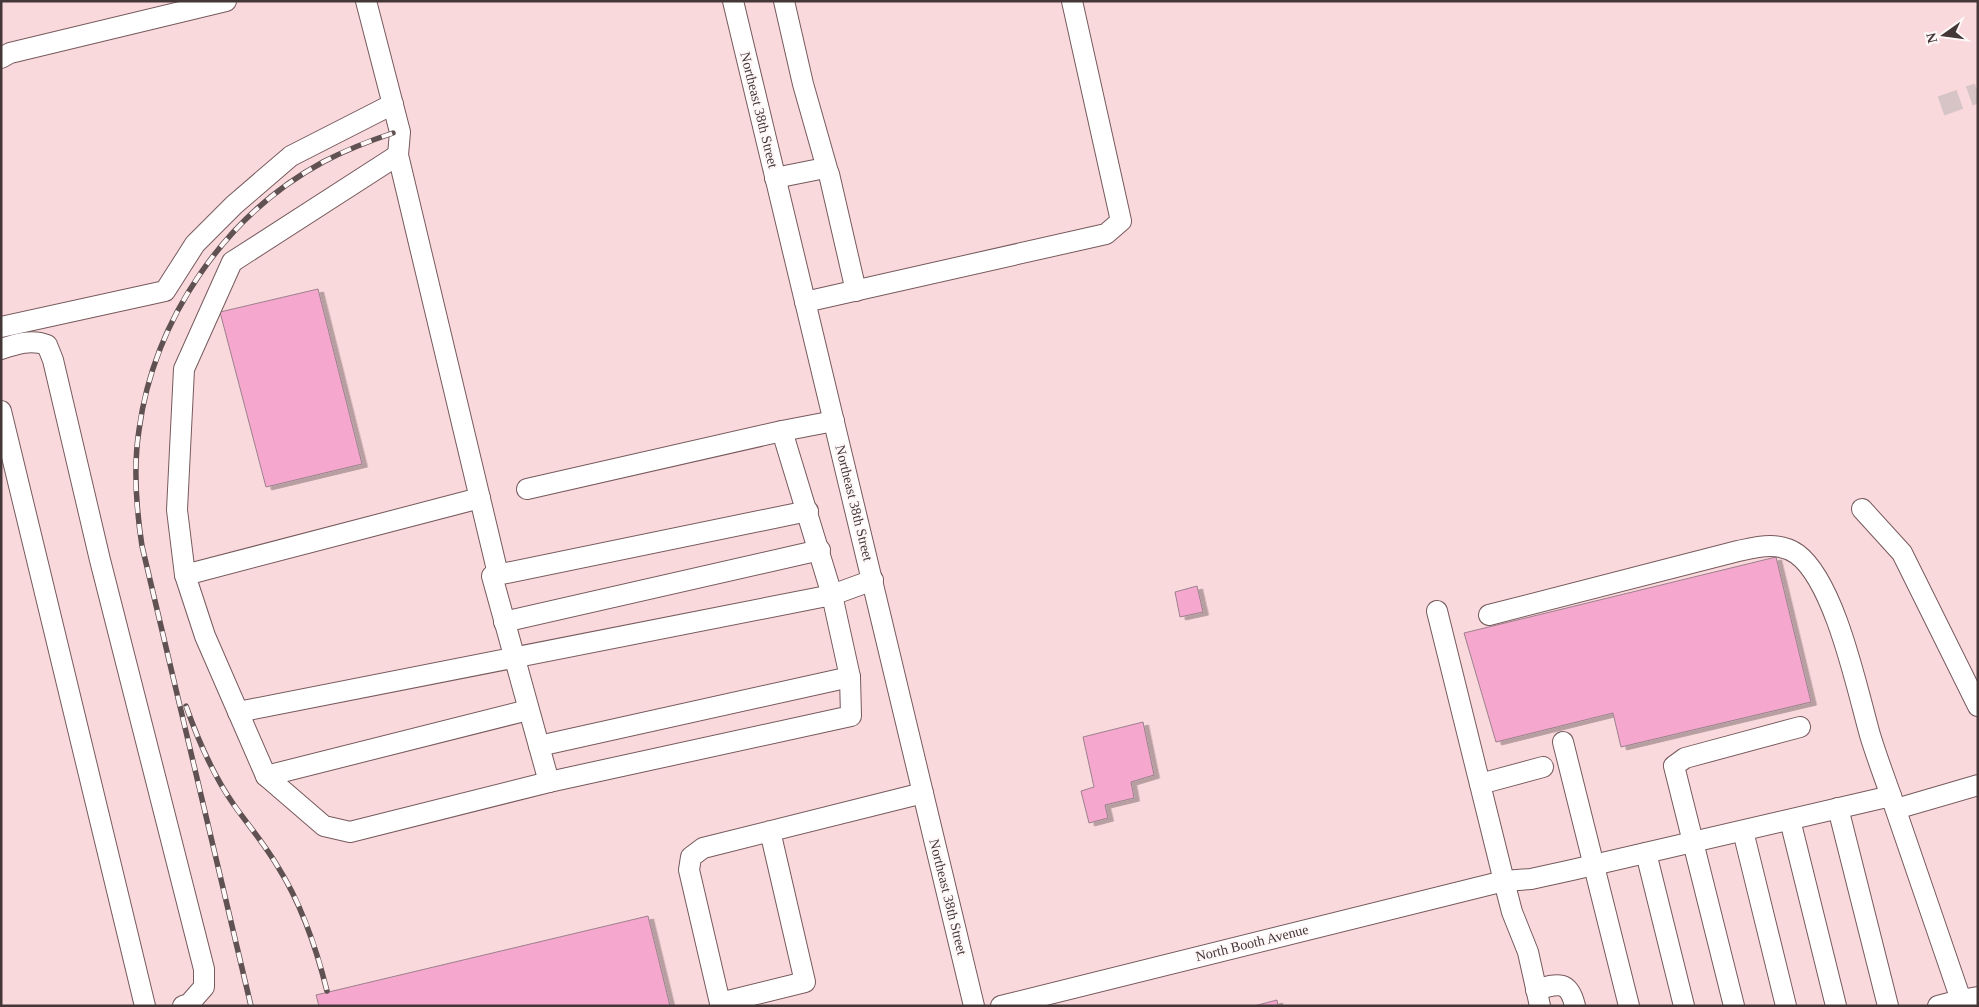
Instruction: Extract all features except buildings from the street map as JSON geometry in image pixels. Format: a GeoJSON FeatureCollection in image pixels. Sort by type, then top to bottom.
{"type":"FeatureCollection","features":[{"type":"Feature","properties":{"kind":"street"},"geometry":{"type":"LineString","coordinates":[[1,58],[10,53],[226,1]]}},
{"type":"Feature","properties":{"kind":"street"},"geometry":{"type":"LineString","coordinates":[[366,1],[400,132],[398,155],[498,574]]}},
{"type":"Feature","properties":{"kind":"street","name":"Northeast 38th Street"},"geometry":{"type":"LineString","coordinates":[[733,1],[974,1006]]}},
{"type":"Feature","properties":{"kind":"street"},"geometry":{"type":"LineString","coordinates":[[784,1],[856,291]]}},
{"type":"Feature","properties":{"kind":"street"},"geometry":{"type":"LineString","coordinates":[[805,302],[1106,234],[1121,221],[1072,1]]}},
{"type":"Feature","properties":{"kind":"street"},"geometry":{"type":"LineString","coordinates":[[1,327],[165,291],[195,244],[234,205],[291,156],[393,104]]}},
{"type":"Feature","properties":{"kind":"street"},"geometry":{"type":"LineString","coordinates":[[398,155],[232,262],[184,369],[177,510],[185,575],[205,636],[266,776],[324,826],[350,832],[549,782],[851,716],[850,678],[832,595],[820,550],[782,431]]}},
{"type":"Feature","properties":{"kind":"street"},"geometry":{"type":"LineString","coordinates":[[776,178],[820,169],[828,172]]}},
{"type":"Feature","properties":{"kind":"street"},"geometry":{"type":"LineString","coordinates":[[1,349],[22,343],[39,342],[46,345],[53,360],[100,560],[204,969],[204,988],[189,1004],[183,1006]]}},
{"type":"Feature","properties":{"kind":"street"},"geometry":{"type":"LineString","coordinates":[[1,411],[145,1006]]}},
{"type":"Feature","properties":{"kind":"street"},"geometry":{"type":"LineString","coordinates":[[527,489],[834,421]]}},
{"type":"Feature","properties":{"kind":"street"},"geometry":{"type":"LineString","coordinates":[[185,575],[480,498]]}},
{"type":"Feature","properties":{"kind":"street"},"geometry":{"type":"LineString","coordinates":[[1862,508],[1902,554],[1978,706]]}},
{"type":"Feature","properties":{"kind":"street"},"geometry":{"type":"LineString","coordinates":[[549,782],[492,576],[808,511]]}},
{"type":"Feature","properties":{"kind":"street"},"geometry":{"type":"LineString","coordinates":[[1489,615],[1762,546],[1776,546],[1796,553],[1807,563],[1824,590],[1841,632],[1871,737],[1894,803],[1969,999],[1938,1006]]}},
{"type":"Feature","properties":{"kind":"street"},"geometry":{"type":"LineString","coordinates":[[504,622],[820,550]]}},
{"type":"Feature","properties":{"kind":"street"},"geometry":{"type":"LineString","coordinates":[[238,712],[832,595],[873,580]]}},
{"type":"Feature","properties":{"kind":"street"},"geometry":{"type":"LineString","coordinates":[[1437,612],[1512,912],[1528,952],[1538,998],[1554,984],[1568,988],[1572,992],[1575,1006]]}},
{"type":"Feature","properties":{"kind":"street"},"geometry":{"type":"LineString","coordinates":[[539,746],[850,678]]}},
{"type":"Feature","properties":{"kind":"street"},"geometry":{"type":"LineString","coordinates":[[266,776],[528,710]]}},
{"type":"Feature","properties":{"kind":"street"},"geometry":{"type":"LineString","coordinates":[[1734,1006],[1674,766],[1685,758],[1800,727]]}},
{"type":"Feature","properties":{"kind":"street"},"geometry":{"type":"LineString","coordinates":[[1563,742],[1629,1006]]}},
{"type":"Feature","properties":{"kind":"street"},"geometry":{"type":"LineString","coordinates":[[1480,784],[1543,767]]}},
{"type":"Feature","properties":{"kind":"street","name":"North Booth Avenue"},"geometry":{"type":"LineString","coordinates":[[1001,1006],[1504,881],[1531,878],[1593,865],[1838,808],[1894,803],[1978,785]]}},
{"type":"Feature","properties":{"kind":"street"},"geometry":{"type":"LineString","coordinates":[[770,831],[805,982],[720,1003],[689,870],[690,857],[703,848],[770,831],[923,794]]}},
{"type":"Feature","properties":{"kind":"street"},"geometry":{"type":"LineString","coordinates":[[1838,808],[1888,1006]]}},
{"type":"Feature","properties":{"kind":"street"},"geometry":{"type":"LineString","coordinates":[[1790,820],[1836,1006]]}},
{"type":"Feature","properties":{"kind":"street"},"geometry":{"type":"LineString","coordinates":[[1743,830],[1786,1006]]}},
{"type":"Feature","properties":{"kind":"street"},"geometry":{"type":"LineString","coordinates":[[1646,853],[1684,1006]]}},
{"type":"Feature","properties":{"kind":"shaded area"},"geometry":{"type":"Polygon","coordinates":[[[1,1],[1978,1],[1978,1006],[1,1006],[1,1]]]}},
{"type":"Feature","properties":{"kind":"tunnel"},"geometry":{"type":"LineString","coordinates":[[1941,106],[1978,93]]}},
{"type":"Feature","properties":{"kind":"railway"},"geometry":{"type":"LineString","coordinates":[[251,1006],[142,546],[136,488],[139,430],[147,389],[160,349],[178,310],[200,274],[226,241],[255,211],[288,184],[323,162],[393,133]]}},
{"type":"Feature","properties":{"kind":"railway"},"geometry":{"type":"LineString","coordinates":[[186,706],[219,782],[287,881],[313,942],[327,991]]}}]}
